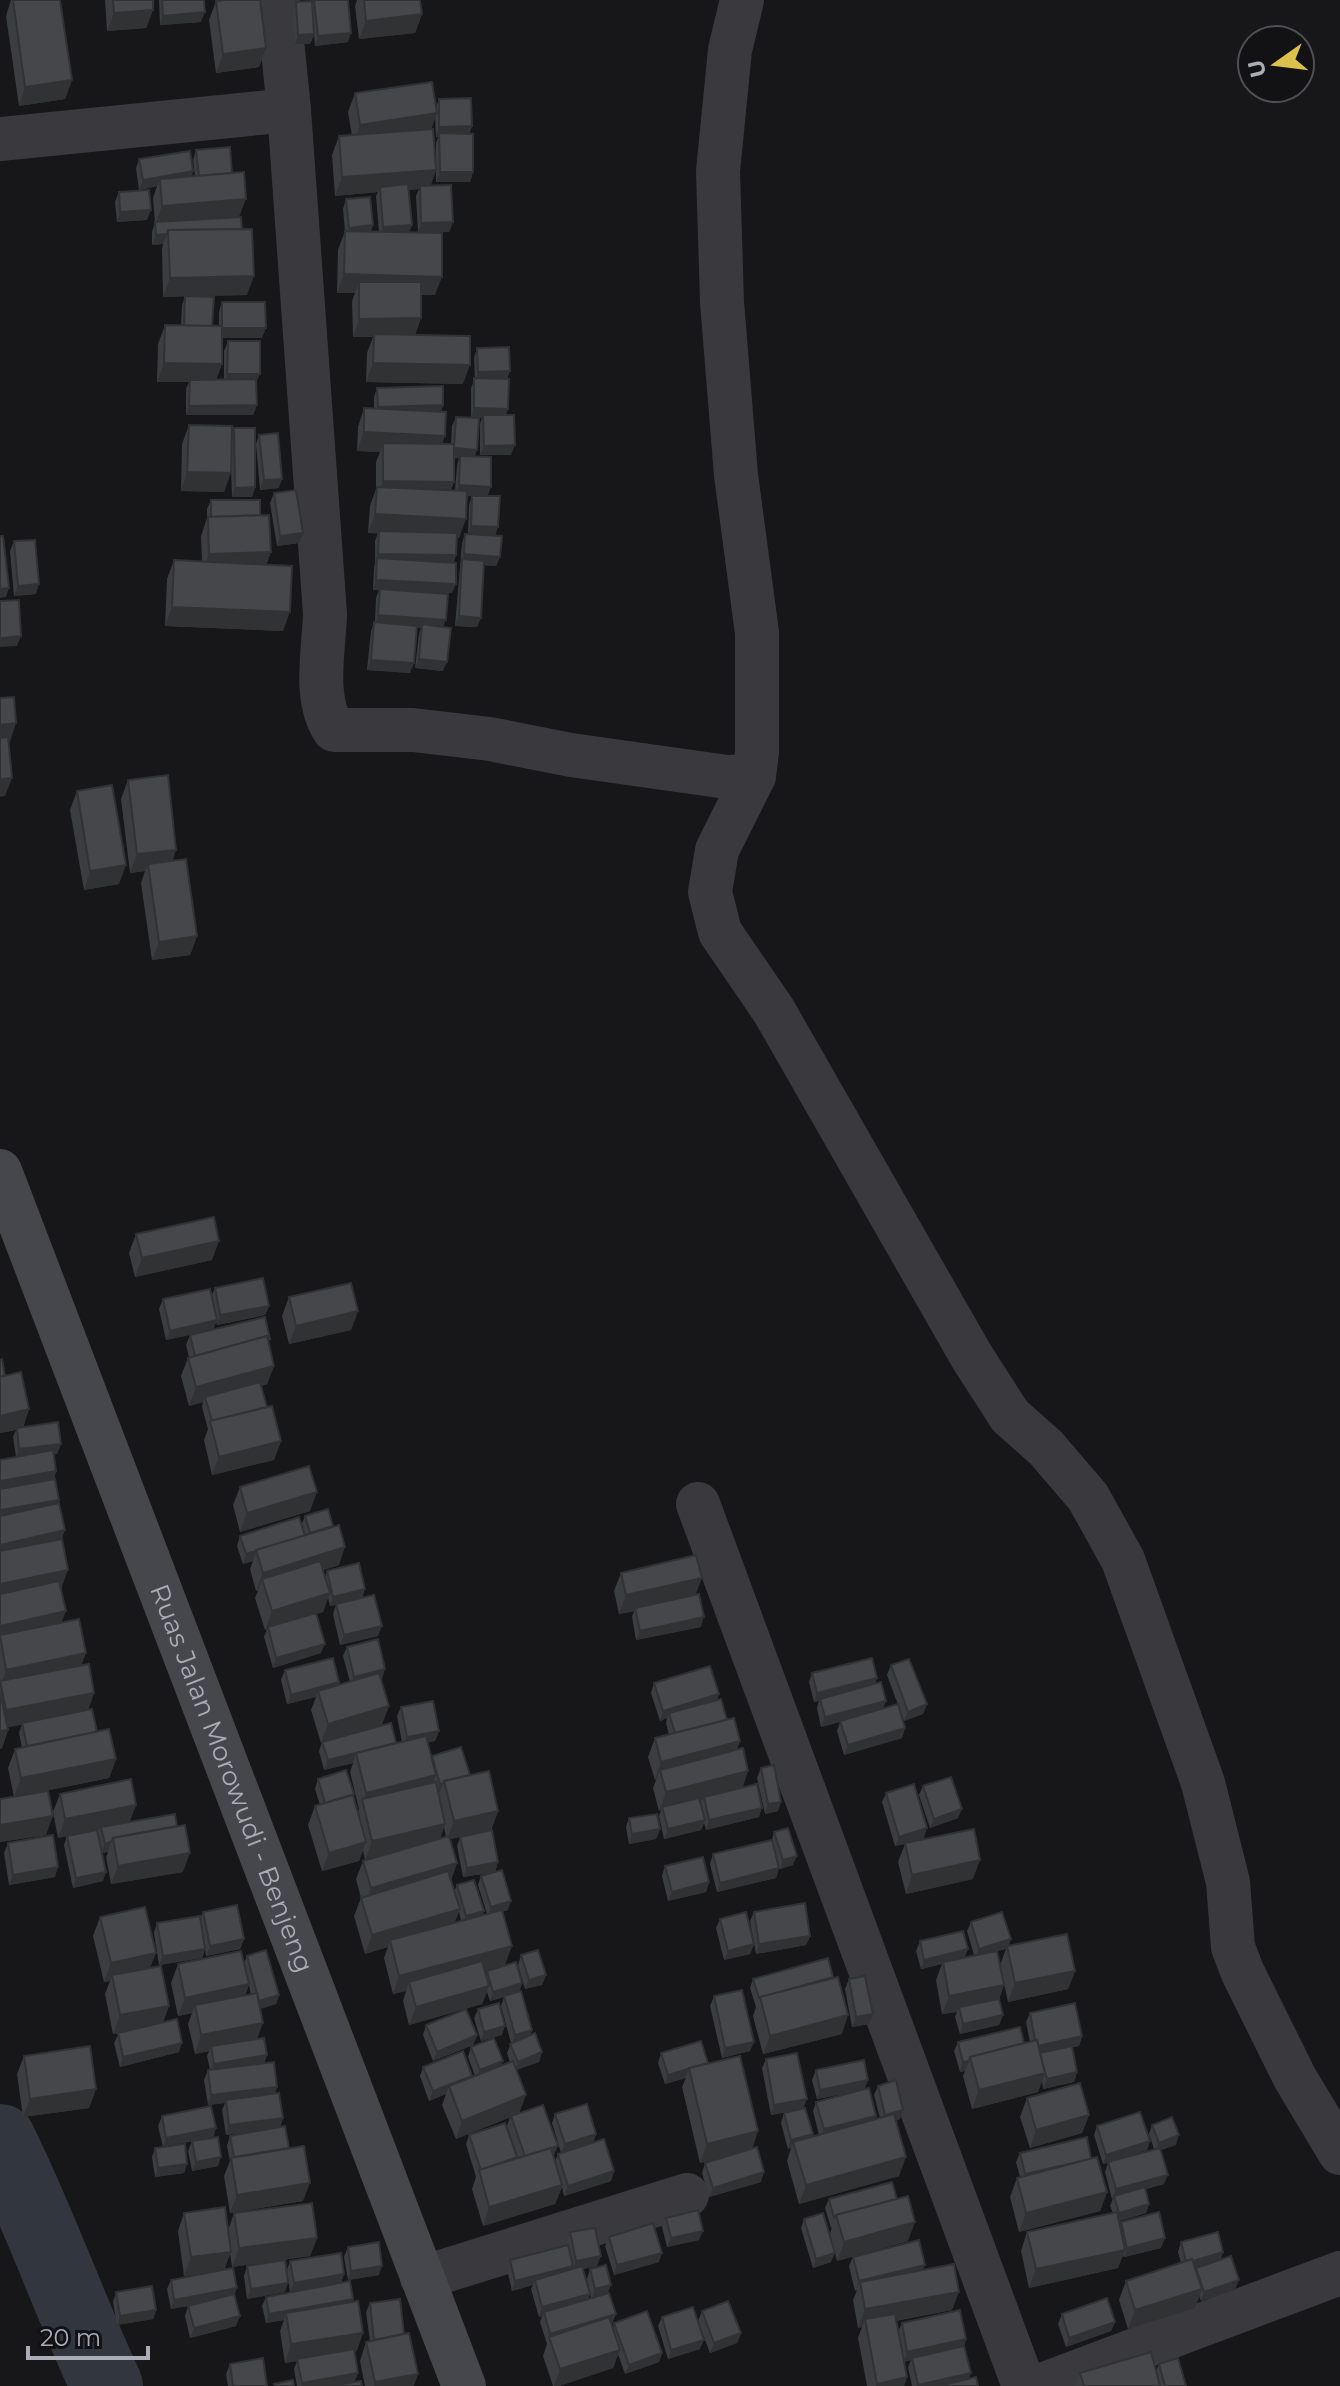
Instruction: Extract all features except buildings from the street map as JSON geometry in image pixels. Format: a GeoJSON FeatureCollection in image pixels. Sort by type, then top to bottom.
{"type":"FeatureCollection","features":[{"type":"Feature","properties":{"kind":"main road","name":"Ruas Jalan Morowudi - Benjeng"},"geometry":{"type":"LineString","coordinates":[[0,1171],[464,2386]]}},
{"type":"Feature","properties":{"kind":"street"},"geometry":{"type":"LineString","coordinates":[[278,0],[289,110],[325,614],[324,716],[334,730],[413,730],[490,739],[571,755],[727,777],[754,776]]}},
{"type":"Feature","properties":{"kind":"street"},"geometry":{"type":"LineString","coordinates":[[742,0],[730,50],[718,171],[722,302],[735,459],[757,633],[757,752],[754,776],[717,850],[710,892],[720,932],[774,1011],[972,1357],[1010,1416],[1046,1448],[1088,1497],[1123,1560],[1203,1783],[1228,1882],[1233,1947],[1295,2078],[1340,2153]]}},
{"type":"Feature","properties":{"kind":"street"},"geometry":{"type":"LineString","coordinates":[[0,139],[289,110]]}},
{"type":"Feature","properties":{"kind":"street"},"geometry":{"type":"LineString","coordinates":[[698,1504],[1024,2386]]}},
{"type":"Feature","properties":{"kind":"street"},"geometry":{"type":"LineString","coordinates":[[422,2278],[687,2195]]}},
{"type":"Feature","properties":{"kind":"street"},"geometry":{"type":"LineString","coordinates":[[1039,2386],[1340,2273]]}},
{"type":"Feature","properties":{"kind":"waterway"},"geometry":{"type":"LineString","coordinates":[[0,2140],[107,2386]]}}]}
